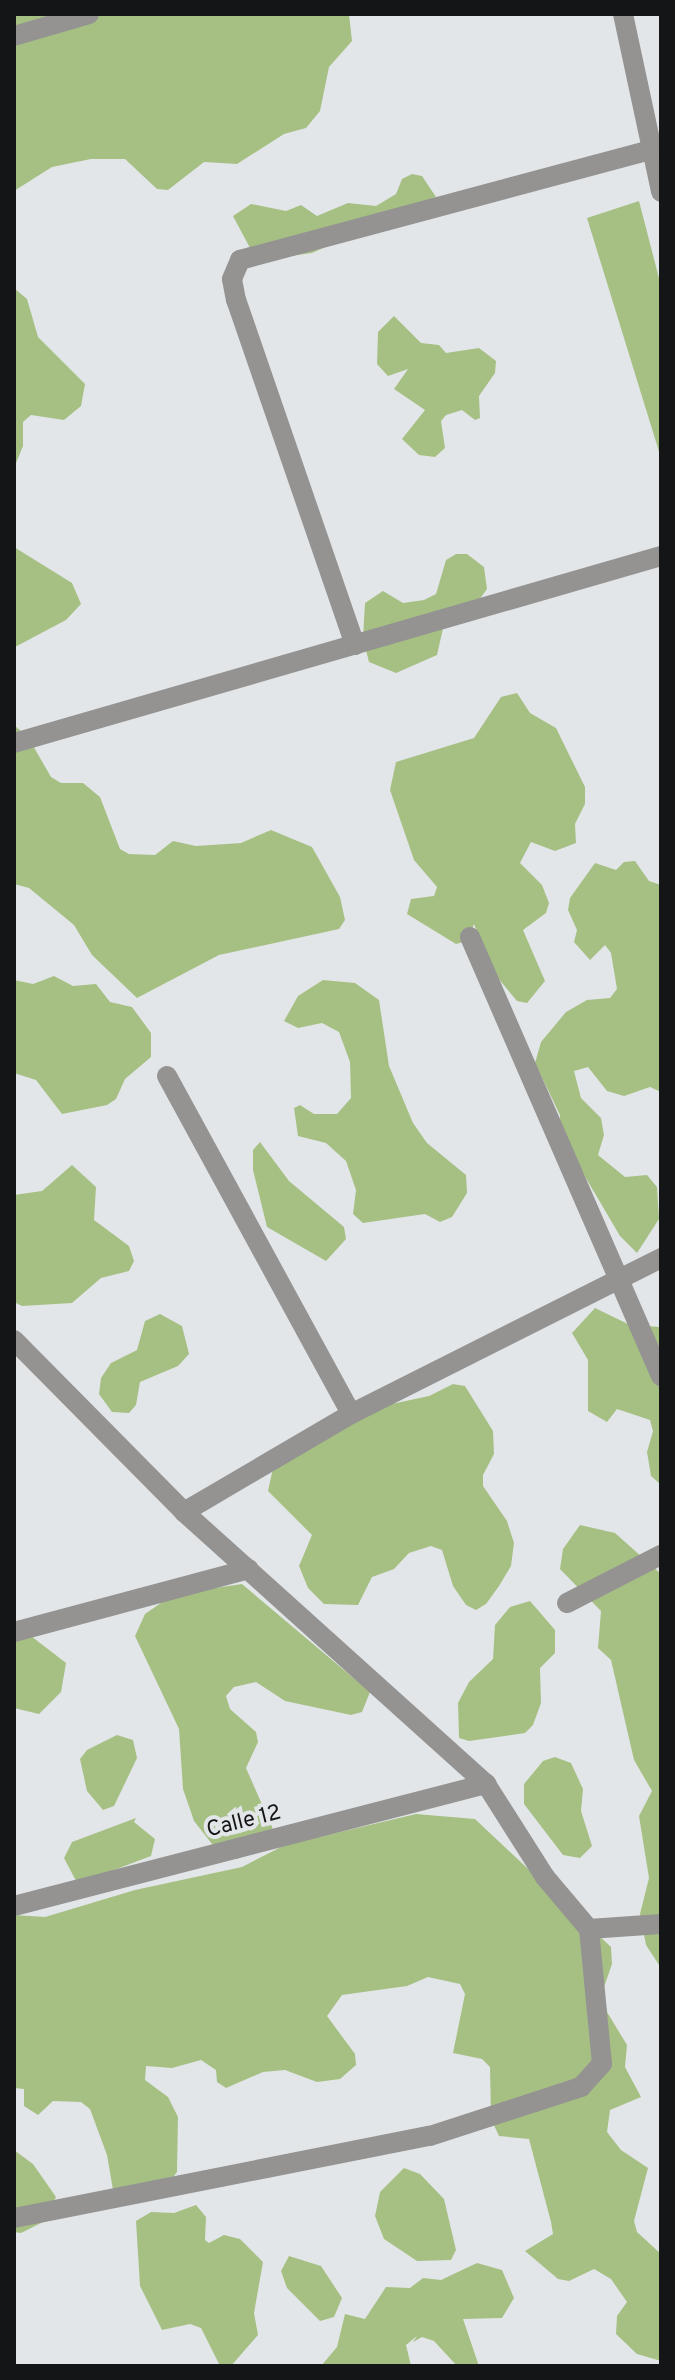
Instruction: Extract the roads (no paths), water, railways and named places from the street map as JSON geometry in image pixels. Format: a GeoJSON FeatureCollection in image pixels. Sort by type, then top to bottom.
{"type":"FeatureCollection","features":[{"type":"Feature","properties":{"kind":"street"},"geometry":{"type":"LineString","coordinates":[[14,36],[89,14]]}},
{"type":"Feature","properties":{"kind":"street"},"geometry":{"type":"LineString","coordinates":[[623,14],[655,148],[661,192]]}},
{"type":"Feature","properties":{"kind":"street"},"geometry":{"type":"LineString","coordinates":[[355,645],[236,300],[232,279],[240,260],[655,148]]}},
{"type":"Feature","properties":{"kind":"street"},"geometry":{"type":"LineString","coordinates":[[14,743],[661,556]]}},
{"type":"Feature","properties":{"kind":"street"},"geometry":{"type":"LineString","coordinates":[[470,937],[623,1279],[661,1376]]}},
{"type":"Feature","properties":{"kind":"street"},"geometry":{"type":"LineString","coordinates":[[167,1076],[351,1414]]}},
{"type":"Feature","properties":{"kind":"street"},"geometry":{"type":"LineString","coordinates":[[184,1512],[351,1414],[661,1258]]}},
{"type":"Feature","properties":{"kind":"street"},"geometry":{"type":"LineString","coordinates":[[14,1340],[184,1512],[486,1784],[545,1877],[589,1929],[602,2064],[581,2087],[430,2136],[14,2218]]}},
{"type":"Feature","properties":{"kind":"street"},"geometry":{"type":"LineString","coordinates":[[567,1603],[661,1555]]}},
{"type":"Feature","properties":{"kind":"street"},"geometry":{"type":"LineString","coordinates":[[14,1632],[249,1569]]}},
{"type":"Feature","properties":{"kind":"street","name":"Calle 12"},"geometry":{"type":"LineString","coordinates":[[14,1906],[486,1784]]}},
{"type":"Feature","properties":{"kind":"street"},"geometry":{"type":"LineString","coordinates":[[589,1929],[661,1924]]}}]}
